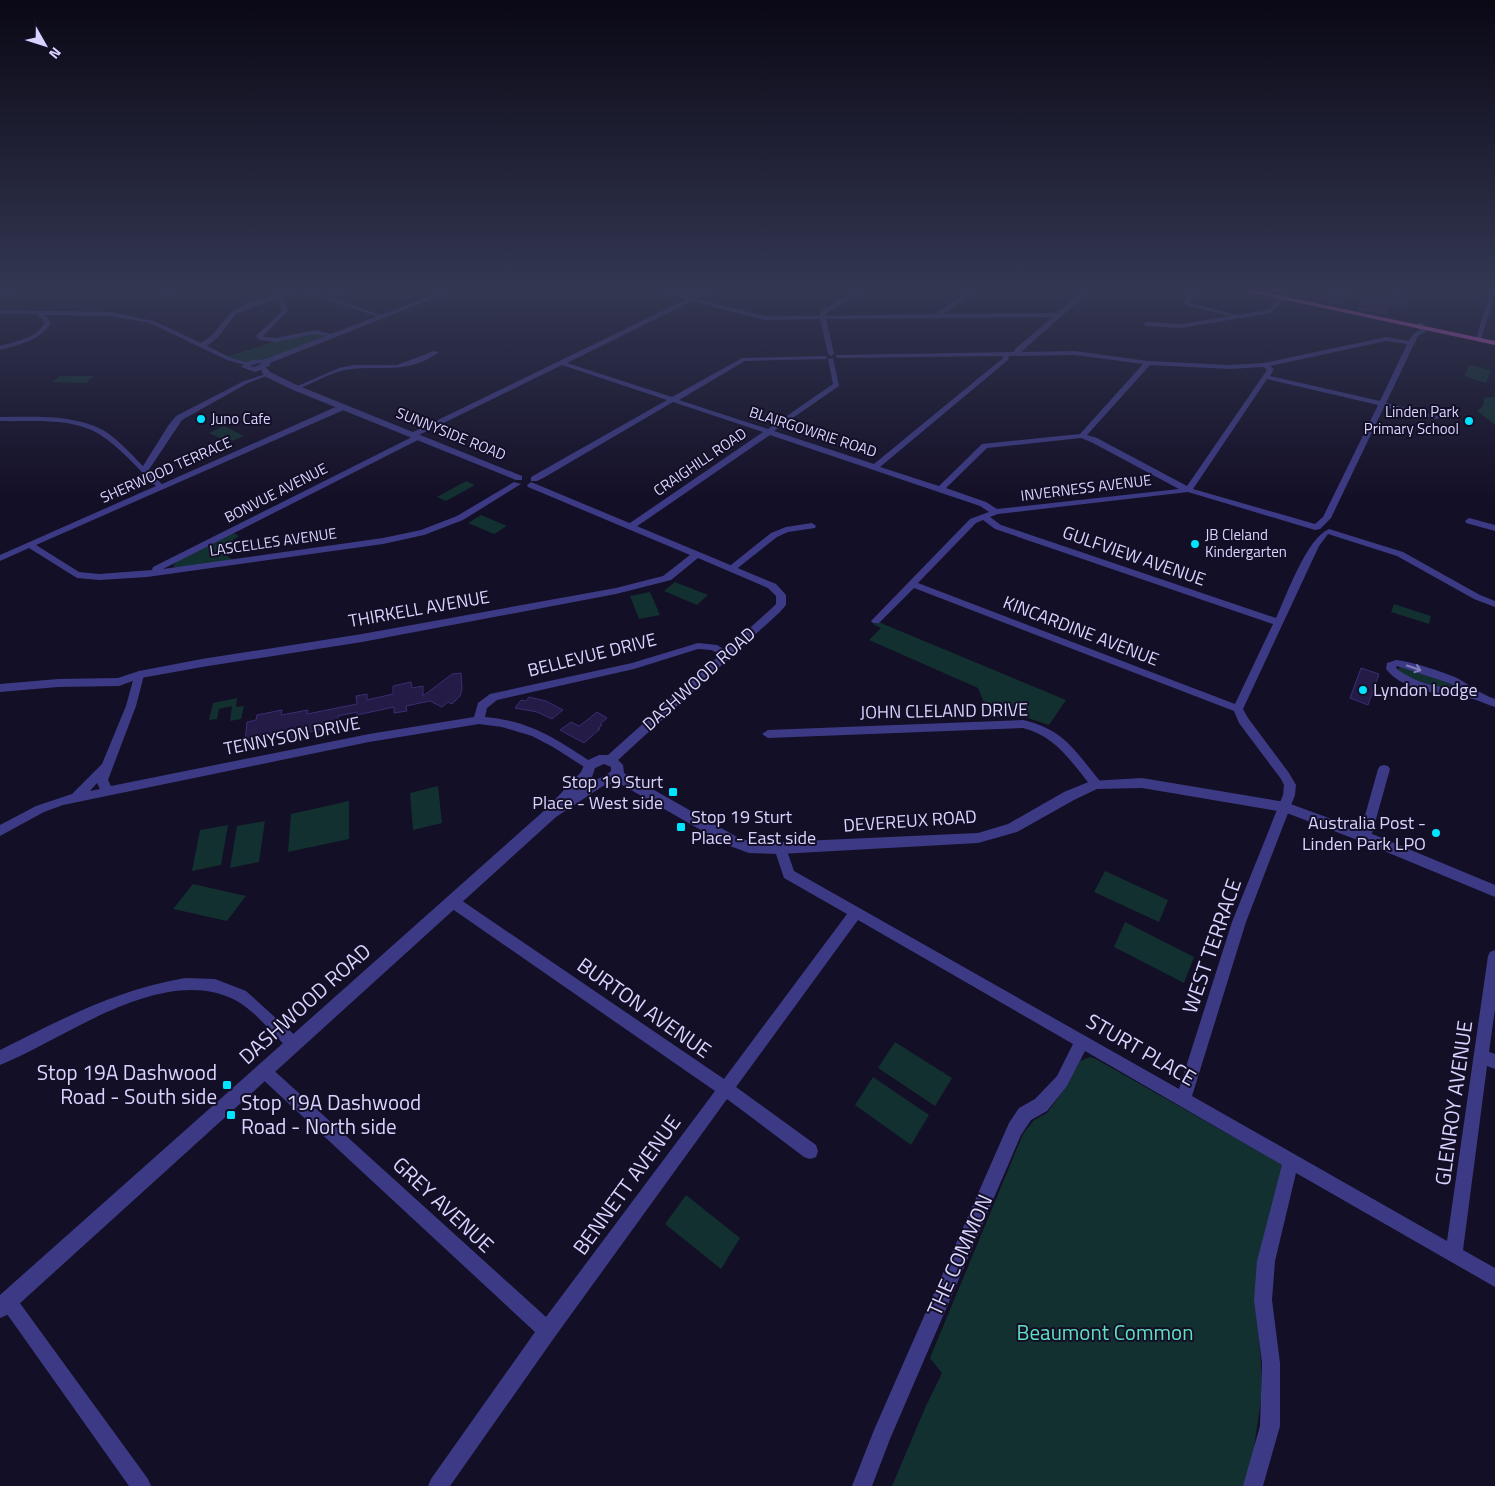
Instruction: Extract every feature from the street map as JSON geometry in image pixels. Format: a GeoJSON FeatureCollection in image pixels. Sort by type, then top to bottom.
{"type":"FeatureCollection","features":[{"type":"Feature","properties":{"kind":"street"},"geometry":{"type":"LineString","coordinates":[[233,360],[265,368]]}},
{"type":"Feature","properties":{"kind":"street"},"geometry":{"type":"LineString","coordinates":[[237,362],[254,360]]}},
{"type":"Feature","properties":{"kind":"street"},"geometry":{"type":"LineString","coordinates":[[162,487],[144,471],[143,455],[179,418],[246,382],[275,360]]}},
{"type":"Feature","properties":{"kind":"street"},"geometry":{"type":"LineString","coordinates":[[296,388],[341,369],[354,367],[397,367],[417,360]]}},
{"type":"Feature","properties":{"kind":"street","name":"BONVUE AVENUE"},"geometry":{"type":"LineString","coordinates":[[147,574],[567,360]]}},
{"type":"Feature","properties":{"kind":"street"},"geometry":{"type":"LineString","coordinates":[[532,482],[742,360]]}},
{"type":"Feature","properties":{"kind":"street","name":"CRAIGHILL ROAD"},"geometry":{"type":"LineString","coordinates":[[630,527],[838,385],[832,360]]}},
{"type":"Feature","properties":{"kind":"street"},"geometry":{"type":"LineString","coordinates":[[875,467],[1004,360]]}},
{"type":"Feature","properties":{"kind":"street"},"geometry":{"type":"LineString","coordinates":[[1129,360],[1208,368],[1264,365],[1287,360]]}},
{"type":"Feature","properties":{"kind":"street"},"geometry":{"type":"LineString","coordinates":[[1238,709],[1402,360]]}},
{"type":"Feature","properties":{"kind":"street","name":"BLAIRGOWRIE ROAD"},"geometry":{"type":"LineString","coordinates":[[562,363],[940,489],[983,504],[996,512]]}},
{"type":"Feature","properties":{"kind":"street"},"geometry":{"type":"LineString","coordinates":[[1082,436],[1148,363]]}},
{"type":"Feature","properties":{"kind":"street"},"geometry":{"type":"LineString","coordinates":[[1188,490],[1271,369],[1264,365]]}},
{"type":"Feature","properties":{"kind":"street","name":"SUNNYSIDE ROAD"},"geometry":{"type":"LineString","coordinates":[[265,368],[296,388],[416,436],[518,481]]}},
{"type":"Feature","properties":{"kind":"street"},"geometry":{"type":"LineString","coordinates":[[1266,377],[1437,417]]}},
{"type":"Feature","properties":{"kind":"street","name":"SHERWOOD TERRACE"},"geometry":{"type":"LineString","coordinates":[[0,558],[343,407]]}},
{"type":"Feature","properties":{"kind":"street"},"geometry":{"type":"LineString","coordinates":[[0,419],[71,422],[99,431],[115,442],[143,455]]}},
{"type":"Feature","properties":{"kind":"street"},"geometry":{"type":"LineString","coordinates":[[940,489],[985,446],[1082,436],[1094,440],[1188,490],[1408,558],[1477,597],[1495,604]]}},
{"type":"Feature","properties":{"kind":"street"},"geometry":{"type":"LineString","coordinates":[[143,455],[144,471]]}},
{"type":"Feature","properties":{"kind":"street"},"geometry":{"type":"LineString","coordinates":[[518,481],[532,482],[630,527],[731,569],[774,535],[786,530],[812,526]]}},
{"type":"Feature","properties":{"kind":"street","name":"LASCELLES AVENUE"},"geometry":{"type":"LineString","coordinates":[[30,545],[77,575],[99,577],[147,574],[383,541],[424,532],[460,518],[518,481]]}},
{"type":"Feature","properties":{"kind":"street","name":"INVERNESS AVENUE"},"geometry":{"type":"LineString","coordinates":[[876,620],[973,521],[982,516],[996,512],[1188,490]]}},
{"type":"Feature","properties":{"kind":"street","name":"GULFVIEW AVENUE"},"geometry":{"type":"LineString","coordinates":[[982,516],[998,527],[1278,622]]}},
{"type":"Feature","properties":{"kind":"street"},"geometry":{"type":"LineString","coordinates":[[1469,521],[1495,528]]}},
{"type":"Feature","properties":{"kind":"street","name":"THIRKELL AVENUE"},"geometry":{"type":"LineString","coordinates":[[0,688],[58,683],[119,682],[139,675],[202,663],[444,624],[645,585],[667,578],[696,555]]}},
{"type":"Feature","properties":{"kind":"street","name":"DASHWOOD ROAD"},"geometry":{"type":"LineString","coordinates":[[611,760],[781,605],[781,595],[772,586],[731,569]]}},
{"type":"Feature","properties":{"kind":"street","name":"KINCARDINE AVENUE"},"geometry":{"type":"LineString","coordinates":[[913,584],[1238,709]]}},
{"type":"Feature","properties":{"kind":"street","name":"BELLEVUE DRIVE"},"geometry":{"type":"LineString","coordinates":[[479,720],[482,706],[494,697],[634,666],[698,646],[713,647],[727,654]]}},
{"type":"Feature","properties":{"kind":"street"},"geometry":{"type":"LineString","coordinates":[[1476,696],[1450,694],[1401,677],[1391,669],[1391,666],[1396,663],[1404,664],[1453,681],[1476,696],[1495,703]]}},
{"type":"Feature","properties":{"kind":"street"},"geometry":{"type":"LineString","coordinates":[[107,792],[102,780],[131,706],[139,675]]}},
{"type":"Feature","properties":{"kind":"street","name":"WEST TERRACE"},"geometry":{"type":"LineString","coordinates":[[1183,1099],[1239,922],[1285,807],[1290,785],[1243,720],[1238,709]]}},
{"type":"Feature","properties":{"kind":"street","name":"TENNYSON DRIVE"},"geometry":{"type":"LineString","coordinates":[[0,831],[40,809],[62,801],[360,740],[479,720],[495,721],[532,732],[566,750],[588,770]]}},
{"type":"Feature","properties":{"kind":"street","name":"JOHN CLELAND DRIVE"},"geometry":{"type":"LineString","coordinates":[[768,734],[1023,724],[1042,728],[1053,734],[1066,746],[1096,784]]}},
{"type":"Feature","properties":{"kind":"street"},"geometry":{"type":"LineString","coordinates":[[601,759],[611,760],[618,765],[618,772],[611,780],[600,782],[551,813],[588,770],[601,759]]}},
{"type":"Feature","properties":{"kind":"street"},"geometry":{"type":"LineString","coordinates":[[76,798],[110,761]]}},
{"type":"Feature","properties":{"kind":"street"},"geometry":{"type":"LineString","coordinates":[[1365,837],[1384,768]]}},
{"type":"Feature","properties":{"kind":"street"},"geometry":{"type":"LineString","coordinates":[[588,770],[591,780],[600,782]]}},
{"type":"Feature","properties":{"kind":"street","name":"DEVEREUX ROAD"},"geometry":{"type":"LineString","coordinates":[[616,776],[732,841],[748,847],[780,848],[978,838],[1012,828],[1069,796],[1096,784],[1142,783],[1285,807],[1365,837],[1495,891]]}},
{"type":"Feature","properties":{"kind":"street","name":"DASHWOOD ROAD"},"geometry":{"type":"LineString","coordinates":[[4,1304],[551,813]]}},
{"type":"Feature","properties":{"kind":"street","name":"STURT PLACE"},"geometry":{"type":"LineString","coordinates":[[780,848],[789,874],[1495,1278]]}},
{"type":"Feature","properties":{"kind":"street","name":"BURTON AVENUE"},"geometry":{"type":"LineString","coordinates":[[453,902],[726,1089],[810,1151]]}},
{"type":"Feature","properties":{"kind":"street","name":"BENNETT AVENUE"},"geometry":{"type":"LineString","coordinates":[[438,1486],[547,1331],[856,912]]}},
{"type":"Feature","properties":{"kind":"street","name":"GLENROY AVENUE"},"geometry":{"type":"LineString","coordinates":[[1454,1255],[1488,1059],[1495,956]]}},
{"type":"Feature","properties":{"kind":"street"},"geometry":{"type":"LineString","coordinates":[[0,1058],[94,1010],[121,999],[182,984],[202,984],[224,988],[240,996],[294,1044]]}},
{"type":"Feature","properties":{"kind":"street","name":"THE COMMON"},"geometry":{"type":"LineString","coordinates":[[862,1486],[881,1437],[1015,1129],[1025,1114],[1041,1105],[1062,1081],[1082,1041]]}},
{"type":"Feature","properties":{"kind":"street","name":"GREY AVENUE"},"geometry":{"type":"LineString","coordinates":[[264,1071],[547,1331]]}},
{"type":"Feature","properties":{"kind":"street"},"geometry":{"type":"LineString","coordinates":[[1253,1486],[1270,1426],[1271,1363],[1263,1300],[1266,1262],[1291,1161]]}},
{"type":"Feature","properties":{"kind":"street"},"geometry":{"type":"LineString","coordinates":[[4,1304],[141,1486]]}},
{"type":"Feature","properties":{"kind":"green space"},"geometry":{"type":"Polygon","coordinates":[[[236,360],[269,360],[265,362],[248,364],[236,360]]]}},
{"type":"Feature","properties":{"kind":"green space"},"geometry":{"type":"Polygon","coordinates":[[[1469,365],[1491,370],[1486,383],[1465,375],[1469,365]]]}},
{"type":"Feature","properties":{"kind":"green space"},"geometry":{"type":"Polygon","coordinates":[[[60,376],[94,376],[86,383],[52,382],[60,376]]]}},
{"type":"Feature","properties":{"kind":"green space"},"geometry":{"type":"Polygon","coordinates":[[[1495,397],[1495,425],[1477,411],[1483,406],[1484,398],[1495,397]]]}},
{"type":"Feature","properties":{"kind":"green space"},"geometry":{"type":"Polygon","coordinates":[[[224,426],[244,436],[229,442],[209,433],[224,426]]]}},
{"type":"Feature","properties":{"kind":"green space"},"geometry":{"type":"Polygon","coordinates":[[[466,481],[475,485],[446,501],[437,497],[466,481]]]}},
{"type":"Feature","properties":{"kind":"green space"},"geometry":{"type":"Polygon","coordinates":[[[481,515],[507,526],[494,534],[468,523],[481,515]]]}},
{"type":"Feature","properties":{"kind":"green space"},"geometry":{"type":"Polygon","coordinates":[[[234,533],[239,536],[233,540],[227,556],[233,560],[177,568],[173,566],[176,562],[234,533]]]}},
{"type":"Feature","properties":{"kind":"green space"},"geometry":{"type":"Polygon","coordinates":[[[675,582],[708,595],[697,605],[664,591],[675,582]]]}},
{"type":"Feature","properties":{"kind":"green space"},"geometry":{"type":"Polygon","coordinates":[[[650,592],[660,615],[639,619],[630,596],[650,592]]]}},
{"type":"Feature","properties":{"kind":"green space"},"geometry":{"type":"Polygon","coordinates":[[[1394,604],[1431,616],[1429,624],[1391,612],[1394,604]]]}},
{"type":"Feature","properties":{"kind":"green space"},"geometry":{"type":"Polygon","coordinates":[[[876,621],[1066,700],[1049,725],[1025,717],[990,717],[978,688],[869,640],[881,628],[873,624],[876,621]]]}},
{"type":"Feature","properties":{"kind":"green space"},"geometry":{"type":"Polygon","coordinates":[[[1401,667],[1447,681],[1458,691],[1445,690],[1402,675],[1397,669],[1401,667]]]}},
{"type":"Feature","properties":{"kind":"green space"},"geometry":{"type":"Polygon","coordinates":[[[237,698],[236,707],[244,706],[241,719],[230,721],[232,706],[219,709],[217,719],[209,720],[213,703],[237,698]]]}},
{"type":"Feature","properties":{"kind":"green space"},"geometry":{"type":"Polygon","coordinates":[[[438,786],[442,823],[413,830],[410,793],[438,786]]]}},
{"type":"Feature","properties":{"kind":"green space"},"geometry":{"type":"Polygon","coordinates":[[[349,801],[349,839],[288,852],[291,814],[349,801]]]}},
{"type":"Feature","properties":{"kind":"green space"},"geometry":{"type":"Polygon","coordinates":[[[265,821],[259,862],[230,868],[237,826],[265,821]]]}},
{"type":"Feature","properties":{"kind":"green space"},"geometry":{"type":"Polygon","coordinates":[[[228,825],[221,865],[192,871],[200,830],[228,825]]]}},
{"type":"Feature","properties":{"kind":"green space"},"geometry":{"type":"Polygon","coordinates":[[[1105,871],[1168,900],[1159,922],[1094,892],[1105,871]]]}},
{"type":"Feature","properties":{"kind":"green space"},"geometry":{"type":"Polygon","coordinates":[[[193,884],[246,896],[227,921],[173,909],[193,884]]]}},
{"type":"Feature","properties":{"kind":"green space"},"geometry":{"type":"Polygon","coordinates":[[[1125,922],[1194,957],[1184,983],[1114,947],[1125,922]]]}},
{"type":"Feature","properties":{"kind":"green space"},"geometry":{"type":"Polygon","coordinates":[[[895,1042],[952,1078],[935,1106],[878,1068],[895,1042]]]}},
{"type":"Feature","properties":{"kind":"green space","name":"Beaumont Common"},"geometry":{"type":"Polygon","coordinates":[[[1090,1057],[1286,1167],[1255,1292],[1261,1364],[1261,1399],[1253,1455],[1244,1486],[892,1486],[942,1373],[930,1358],[1023,1134],[1034,1120],[1047,1113],[1068,1084],[1080,1061],[1090,1057]]]}},
{"type":"Feature","properties":{"kind":"green space"},"geometry":{"type":"Polygon","coordinates":[[[873,1077],[929,1115],[911,1145],[855,1105],[873,1077]]]}},
{"type":"Feature","properties":{"kind":"green space"},"geometry":{"type":"Polygon","coordinates":[[[686,1195],[740,1238],[721,1269],[665,1224],[686,1195]]]}},
{"type":"Feature","properties":{"kind":"building","name":"Lyndon Lodge"},"geometry":{"type":"Polygon","coordinates":[[[1361,668],[1379,674],[1368,705],[1350,698],[1361,668]]]}},
{"type":"Feature","properties":{"kind":"building"},"geometry":{"type":"Polygon","coordinates":[[[461,673],[462,689],[460,696],[452,704],[448,702],[442,707],[430,701],[406,706],[407,711],[394,713],[394,707],[357,715],[357,712],[338,716],[338,726],[284,739],[281,738],[282,735],[250,744],[251,740],[245,741],[247,722],[256,720],[257,715],[282,710],[281,715],[308,710],[307,714],[357,704],[356,696],[367,694],[367,700],[393,694],[393,686],[411,682],[412,688],[423,686],[423,696],[452,674],[461,673]]]}},
{"type":"Feature","properties":{"kind":"building"},"geometry":{"type":"Polygon","coordinates":[[[529,697],[546,701],[563,710],[552,719],[537,712],[515,708],[521,700],[526,701],[529,697]]]}},
{"type":"Feature","properties":{"kind":"building"},"geometry":{"type":"Polygon","coordinates":[[[597,712],[607,718],[600,724],[602,725],[598,729],[600,729],[584,743],[560,730],[571,722],[579,726],[597,712]]]}},
{"type":"Feature","properties":{"kind":"place","name":"Juno Cafe"},"geometry":{"type":"Point","coordinates":[201,419]}},
{"type":"Feature","properties":{"kind":"place","name":"Linden Park Primary School"},"geometry":{"type":"Point","coordinates":[1469,421]}},
{"type":"Feature","properties":{"kind":"place","name":"JB Cleland Kindergarten"},"geometry":{"type":"Point","coordinates":[1195,544]}},
{"type":"Feature","properties":{"kind":"place","name":"Lyndon Lodge"},"geometry":{"type":"Point","coordinates":[1363,690]}},
{"type":"Feature","properties":{"kind":"place","name":"Stop 19 Sturt Place - West side"},"geometry":{"type":"Point","coordinates":[673,792]}},
{"type":"Feature","properties":{"kind":"place","name":"Stop 19 Sturt Place - East side"},"geometry":{"type":"Point","coordinates":[681,827]}},
{"type":"Feature","properties":{"kind":"place","name":"Australia Post - Linden Park LPO"},"geometry":{"type":"Point","coordinates":[1436,833]}},
{"type":"Feature","properties":{"kind":"place","name":"Stop 19A Dashwood Road - South side"},"geometry":{"type":"Point","coordinates":[227,1085]}},
{"type":"Feature","properties":{"kind":"place","name":"Stop 19A Dashwood Road - North side"},"geometry":{"type":"Point","coordinates":[231,1115]}}]}
